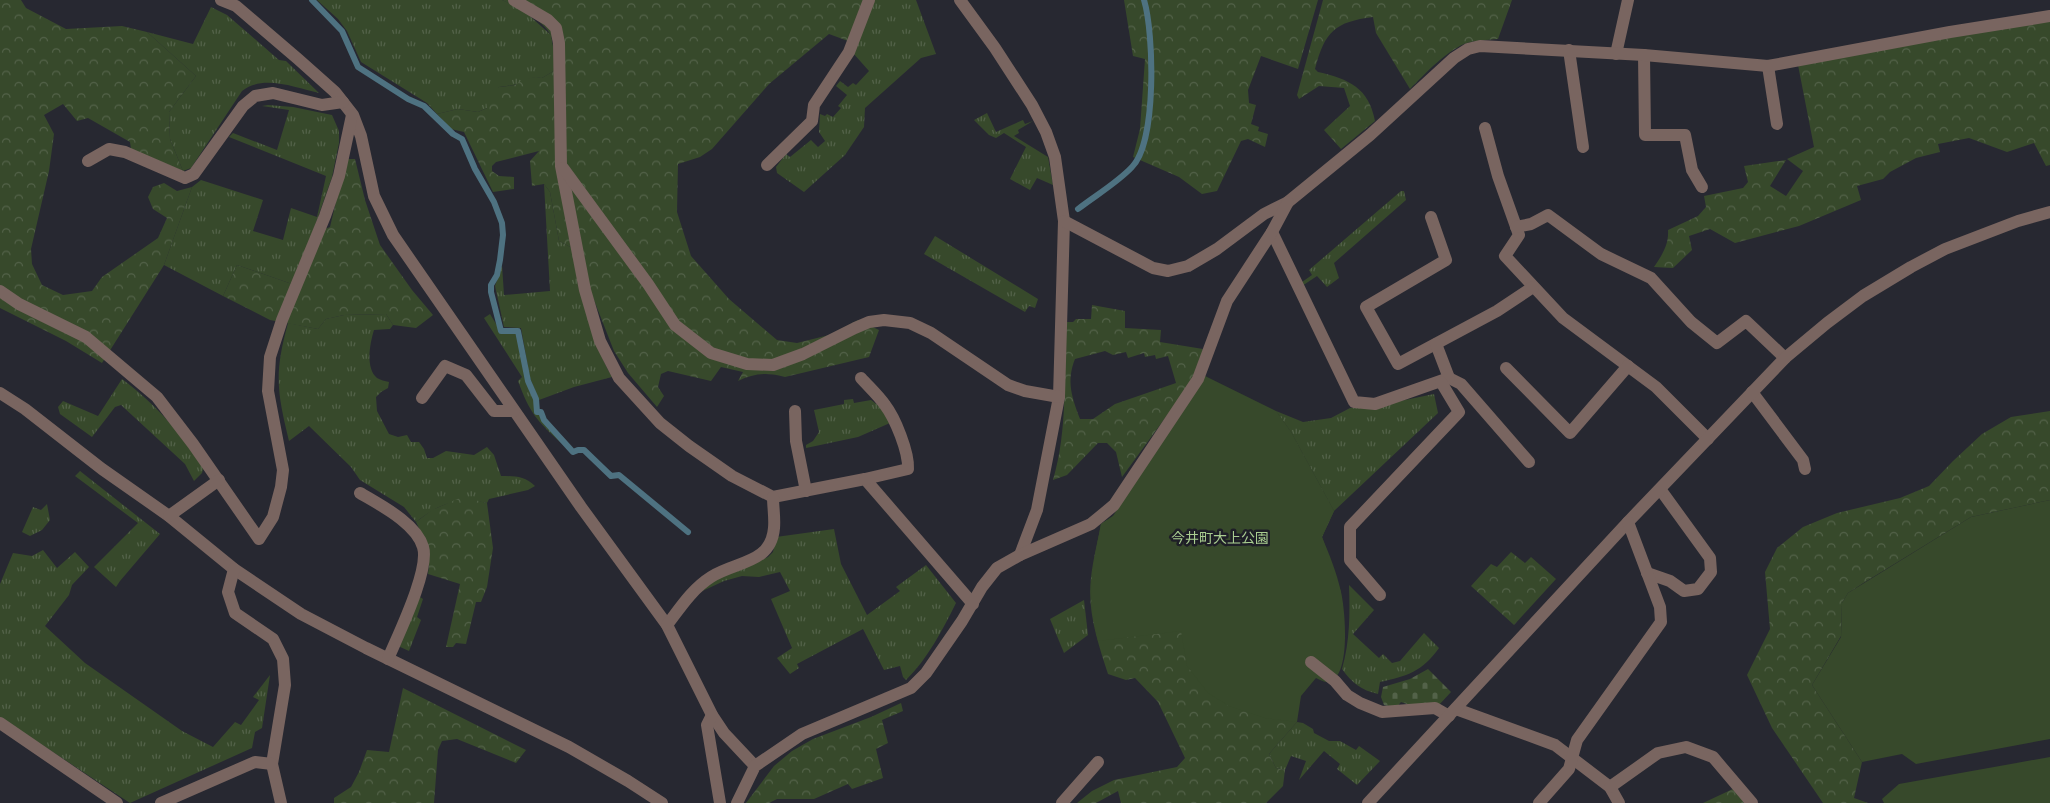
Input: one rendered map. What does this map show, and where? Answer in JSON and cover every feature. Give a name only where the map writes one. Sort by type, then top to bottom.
[{"type":"street","points":[[221,0],[240,3],[335,92],[343,102],[352,115],[361,136],[374,196],[393,235],[514,411],[667,625],[712,715],[724,733],[755,766]]},
{"type":"street","points":[[514,0],[548,20],[556,28],[559,43],[561,166],[585,290],[600,341],[619,378],[660,423],[732,476],[773,497],[865,479],[908,468],[908,461],[896,426],[886,405],[861,378]]},
{"type":"street","points":[[767,165],[812,121],[814,105],[849,52],[869,0]]},
{"type":"street","points":[[960,0],[1032,105],[1046,132],[1055,157],[1064,222],[1059,397],[1037,510],[1020,555]]},
{"type":"street","points":[[1616,54],[1628,0]]},
{"type":"street","points":[[1064,222],[1153,268],[1168,271],[1188,266],[1217,249],[1264,214],[1288,202],[1370,135],[1459,53],[1480,46],[1644,55],[1768,66],[1950,32],[2050,16]]},
{"type":"street","points":[[1569,50],[1583,147]]},
{"type":"street","points":[[1644,55],[1645,135],[1685,135],[1692,170],[1702,187]]},
{"type":"street","points":[[1768,66],[1777,124]]},
{"type":"street","points":[[88,160],[109,149],[125,152],[185,178],[194,174],[243,106],[255,96],[273,93],[322,105],[343,102]]},
{"type":"street","points":[[0,291],[19,304],[86,337],[157,397],[219,480],[259,539],[273,517],[281,487],[283,470],[268,391],[270,357],[282,320],[325,216],[339,176],[352,115]]},
{"type":"street","points":[[1485,128],[1498,176],[1519,235],[1505,256],[1562,318],[1656,387],[1708,439]]},
{"type":"street","points":[[561,166],[648,284],[675,325],[710,353],[746,364],[773,365],[803,354],[869,322],[884,320],[910,323],[931,333],[1008,385],[1025,391],[1059,397]]},
{"type":"street","points":[[737,803],[755,766],[802,734],[911,688],[926,672],[997,568],[1020,555],[1091,524],[1114,505],[1198,379],[1228,301],[1272,232],[1288,202]]},
{"type":"street","points":[[1368,803],[1628,522],[1785,358],[1827,323],[1864,296],[1945,249],[2018,221],[2050,212]]},
{"type":"street","points":[[1516,227],[1531,224],[1548,215],[1601,254],[1651,278],[1692,322],[1717,344],[1746,321],[1785,358]]},
{"type":"street","points":[[1431,217],[1446,260],[1366,306],[1398,364],[1497,311],[1533,287]]},
{"type":"street","points":[[1272,232],[1354,402],[1375,404],[1445,380],[1461,384],[1529,462]]},
{"type":"street","points":[[1380,596],[1350,560],[1350,527],[1458,412],[1445,380],[1436,344]]},
{"type":"street","points":[[422,398],[446,366],[466,375],[494,411],[514,411]]},
{"type":"street","points":[[1506,368],[1570,434],[1628,366]]},
{"type":"street","points":[[1752,392],[1803,460],[1805,470]]},
{"type":"street","points":[[0,393],[169,516],[234,569],[301,614],[388,659],[569,747],[662,803]]},
{"type":"street","points":[[795,411],[796,441],[806,491]]},
{"type":"street","points":[[865,479],[974,604]]},
{"type":"street","points":[[169,516],[219,480]]},
{"type":"street","points":[[1647,573],[1670,582],[1684,591],[1698,589],[1711,572],[1710,558],[1660,489]]},
{"type":"street","points":[[360,493],[391,511],[415,534],[423,546],[422,574],[388,659]]},
{"type":"street","points":[[667,625],[693,591],[712,577],[733,566],[759,557],[766,551],[771,543],[774,528],[773,497]]},
{"type":"street","points":[[1539,803],[1569,769],[1574,758],[1577,740],[1660,622],[1660,607],[1628,522]]},
{"type":"street","points":[[234,569],[228,592],[235,613],[273,639],[284,659],[285,685],[272,764],[281,803]]},
{"type":"street","points":[[1311,662],[1335,681],[1347,696],[1382,712],[1435,708],[1555,745],[1574,758],[1615,798],[1658,753],[1686,747],[1713,757],[1752,803]]},
{"type":"street","points":[[712,715],[707,725],[720,803]]},
{"type":"street","points":[[0,723],[117,803]]},
{"type":"street","points":[[161,803],[255,762],[272,764]]},
{"type":"street","points":[[1062,803],[1098,762]]},
{"type":"green space","points":[[0,0],[21,0],[26,8],[66,29],[122,26],[147,32],[196,76],[169,112],[170,139],[183,171],[131,149],[130,142],[88,118],[77,121],[63,104],[44,115],[54,134],[49,171],[31,249],[32,264],[42,285],[63,295],[92,291],[102,277],[158,238],[167,218],[153,209],[148,197],[153,187],[164,183],[177,191],[192,187],[164,265],[102,363],[66,341],[0,308]]},
{"type":"green space","points":[[317,0],[502,0],[522,9],[551,35],[557,69],[542,78],[532,78],[515,85],[499,87],[487,108],[478,112],[458,109],[437,114],[427,103],[361,62],[347,31],[338,19]]},
{"type":"green space","points":[[502,0],[865,0],[848,41],[829,34],[769,84],[712,149],[700,157],[678,164],[677,212],[691,256],[729,299],[777,340],[797,343],[829,335],[858,320],[879,330],[869,357],[785,377],[761,374],[738,381],[743,372],[721,367],[711,381],[668,371],[661,374],[658,387],[664,396],[657,407],[628,373],[614,351],[574,249],[559,241],[550,192],[544,184],[532,186],[530,161],[539,151],[496,162],[492,166],[492,171],[499,176],[514,177],[514,189],[493,192],[464,132],[451,129],[437,114],[458,109],[478,112],[487,108],[486,99],[499,87],[515,85],[524,79],[542,78],[557,69],[556,53],[549,32],[530,15]]},
{"type":"green space","points":[[874,0],[916,0],[936,54],[921,58],[865,108],[864,127],[845,155],[804,192],[777,173],[776,167],[786,154],[790,157],[811,140],[818,147],[825,141],[819,132],[820,114],[825,116],[827,114],[833,117],[841,108],[838,106],[847,95],[836,86],[840,81],[848,87],[853,83],[856,85],[869,71],[853,53]]},
{"type":"green space","points":[[1124,0],[1318,0],[1298,69],[1261,56],[1248,90],[1249,103],[1256,105],[1251,124],[1259,127],[1258,131],[1268,134],[1265,147],[1248,139],[1241,141],[1217,191],[1202,194],[1179,177],[1133,157],[1140,129],[1145,59],[1133,56]]},
{"type":"green space","points":[[1323,0],[1512,0],[1498,39],[1464,44],[1435,64],[1410,89],[1376,33],[1373,17],[1349,22],[1334,31],[1323,46],[1315,69],[1318,72],[1348,82],[1363,93],[1368,100],[1375,121],[1341,149],[1324,130],[1350,106],[1344,88],[1319,86],[1299,99],[1297,95]]},
{"type":"green space","points":[[211,7],[227,15],[279,60],[286,61],[319,93],[280,84],[260,83],[250,86],[242,91],[191,168],[183,171],[170,139],[169,112],[196,76],[147,32],[193,44]]},
{"type":"green space","points":[[2050,19],[2050,165],[2046,166],[2034,143],[2007,152],[1969,138],[1938,144],[1940,152],[1916,158],[1890,172],[1883,179],[1857,186],[1861,200],[1799,226],[1735,243],[1710,229],[1689,236],[1692,250],[1673,268],[1654,267],[1666,245],[1668,230],[1698,216],[1706,207],[1704,196],[1743,188],[1748,182],[1744,166],[1786,160],[1770,186],[1786,196],[1803,171],[1787,159],[1814,147],[1798,65]]},
{"type":"green space","points":[[262,106],[293,107],[332,115],[339,131],[339,143],[332,177],[292,284],[237,265],[223,296],[164,265],[192,187],[201,180],[263,200],[253,231],[283,240],[291,208],[317,217],[326,176],[229,137],[233,133],[277,150],[289,110]]},
{"type":"green space","points":[[987,113],[996,132],[1023,120],[1025,124],[1033,121],[1018,130],[1019,133],[1014,136],[1048,157],[1053,185],[1037,178],[1030,190],[1010,179],[1026,147],[1004,133],[996,138],[989,135],[974,120]]},
{"type":"green space","points":[[346,159],[355,159],[365,200],[380,245],[412,290],[433,315],[416,328],[393,325],[386,314],[344,315],[326,319],[318,329],[270,320],[223,296],[237,265],[292,284],[304,237],[330,227]]},
{"type":"green space","points":[[544,184],[550,192],[559,241],[574,249],[593,331],[604,362],[612,377],[574,387],[539,400],[530,378],[521,328],[504,327],[495,286],[502,265],[504,295],[550,291]]},
{"type":"green space","points":[[1401,191],[1404,191],[1406,200],[1334,263],[1339,278],[1327,287],[1317,276],[1302,286],[1302,282],[1312,275],[1309,270]]},
{"type":"green space","points":[[935,236],[1038,299],[1035,308],[1029,306],[1025,312],[924,254]]},
{"type":"green space","points":[[1092,305],[1125,311],[1125,328],[1161,330],[1160,342],[1203,349],[1195,377],[1122,477],[1116,452],[1107,443],[1098,443],[1067,475],[1053,480],[1058,461],[1063,422],[1065,322],[1073,322],[1076,319],[1091,319]],"holes":[[[1105,351],[1113,355],[1126,352],[1128,358],[1144,353],[1145,357],[1155,355],[1156,359],[1168,356],[1176,383],[1115,404],[1093,419],[1080,419],[1071,389],[1072,367],[1075,359]]]},
{"type":"green space","points":[[386,314],[393,325],[390,329],[374,330],[369,355],[373,374],[378,379],[389,382],[388,388],[376,397],[377,411],[389,434],[398,437],[407,435],[411,442],[419,442],[427,458],[433,458],[446,451],[474,455],[487,447],[494,455],[501,476],[523,478],[535,486],[528,490],[489,499],[487,503],[467,500],[449,503],[432,510],[416,522],[404,507],[360,480],[351,467],[309,426],[289,441],[282,409],[279,382],[281,356],[288,323],[318,329],[326,319],[344,315]]},
{"type":"green space","points":[[490,314],[501,332],[518,331],[527,381],[536,399],[536,413],[541,413],[543,421],[561,443],[545,428],[530,409],[518,381],[522,377],[484,318]]},
{"type":"green space","name":"今井町大上公園","points":[[1203,375],[1276,411],[1291,432],[1334,511],[1322,537],[1335,571],[1343,600],[1345,643],[1343,657],[1340,670],[1335,679],[1327,682],[1316,678],[1301,696],[1297,722],[1265,718],[1229,706],[1208,693],[1187,666],[1181,631],[1098,641],[1091,595],[1095,555],[1101,524],[1113,516]]},
{"type":"green space","points":[[122,379],[166,419],[204,466],[202,473],[194,481],[185,464],[121,405],[115,407],[92,437],[60,414],[58,407],[63,401],[98,416]]},
{"type":"green space","points":[[1434,394],[1438,413],[1334,511],[1291,432],[1276,411],[1303,422],[1331,418],[1350,408],[1376,406]]},
{"type":"green space","points":[[853,399],[854,403],[871,400],[883,409],[890,423],[858,437],[806,448],[806,445],[813,441],[819,432],[814,410],[844,404],[844,400]]},
{"type":"green space","name":"今井町大上公園","points":[[1276,411],[1291,432],[1334,511],[1322,537],[1341,592],[1297,694],[1294,713],[1297,722],[1269,754],[1276,768],[1285,770],[1283,786],[1266,803],[1121,803],[1118,791],[1096,803],[1077,803],[1092,791],[1114,780],[1177,767],[1185,758],[1158,702],[1135,678],[1126,680],[1108,674],[1094,627],[1090,590],[1101,524]]},
{"type":"green space","points":[[2050,411],[2050,500],[1971,517],[1848,593],[1842,603],[1841,636],[1812,685],[1862,762],[1854,798],[1868,803],[1823,803],[1772,728],[1747,675],[1770,629],[1765,572],[1777,548],[1803,527],[1837,513],[1900,498],[1929,486],[1982,434],[2011,417]]},
{"type":"green space","points":[[80,471],[160,534],[116,587],[94,567],[138,523],[75,476]]},
{"type":"green space","points":[[462,497],[487,503],[493,548],[487,587],[481,602],[476,602],[466,644],[456,643],[453,647],[446,647],[460,584],[428,574],[429,560],[427,547],[416,522],[432,510]]},
{"type":"green space","points":[[2050,500],[2050,739],[1916,764],[1902,754],[1862,762],[1812,685],[1841,637],[1842,603],[1848,593],[1971,517]]},
{"type":"green space","points":[[47,504],[50,520],[42,530],[30,536],[22,532],[33,507],[41,510]]},
{"type":"green space","points":[[834,529],[841,564],[867,615],[900,591],[896,587],[926,565],[956,603],[928,653],[906,680],[903,677],[900,666],[884,670],[863,629],[797,664],[799,668],[790,674],[777,658],[792,648],[771,599],[790,591],[780,572],[759,577],[742,576],[724,581],[696,594],[721,576],[768,557],[773,552],[776,537]]},
{"type":"green space","points":[[43,550],[57,568],[75,552],[89,567],[72,585],[69,595],[45,626],[85,663],[182,731],[213,747],[235,722],[241,725],[259,700],[253,697],[270,675],[262,728],[255,732],[252,748],[130,803],[0,717],[0,584],[13,553],[32,556]]},
{"type":"green space","points":[[1511,552],[1525,563],[1531,557],[1556,579],[1514,625],[1471,586],[1491,564],[1497,567]]},
{"type":"green space","points":[[1349,585],[1374,610],[1353,634],[1379,658],[1383,654],[1392,663],[1400,661],[1424,633],[1439,648],[1420,668],[1398,678],[1380,682],[1378,694],[1357,685],[1342,669],[1349,627]]},
{"type":"green space","points":[[420,597],[423,599],[417,617],[421,620],[409,651],[398,646]]},
{"type":"green space","points":[[1084,600],[1088,635],[1064,653],[1050,619]]},
{"type":"green space","points":[[1428,669],[1451,692],[1438,706],[1416,707],[1401,702],[1396,708],[1384,705],[1381,697],[1383,687],[1410,679]]},
{"type":"green space","points":[[403,688],[526,750],[516,763],[457,739],[442,741],[438,750],[434,803],[334,803],[334,798],[351,787],[367,750],[389,752]]},
{"type":"green space","points":[[901,703],[903,711],[882,720],[888,743],[876,749],[883,778],[852,789],[848,784],[814,799],[777,799],[769,803],[746,803],[774,766],[792,751],[813,739],[871,717]]},
{"type":"green space","points":[[1297,722],[1303,723],[1313,729],[1314,733],[1329,741],[1340,741],[1356,750],[1359,746],[1380,761],[1357,785],[1337,769],[1340,764],[1324,751],[1299,780],[1306,761],[1291,756],[1285,770],[1276,768],[1269,754]]},
{"type":"green space","points":[[2050,757],[2050,803],[1884,803],[1882,799],[1899,784]]},
{"type":"green space","points":[[1735,788],[1744,803],[1703,803]]},
{"type":"waterway","points":[[312,0],[342,31],[358,67],[408,99],[424,106],[453,134],[462,139],[475,169],[494,202],[502,223],[503,235],[500,260],[497,275],[491,285],[491,292],[501,331],[518,331],[528,381],[536,399],[537,412],[541,412],[544,420],[573,452],[584,450],[611,476],[619,475],[688,532]]},
{"type":"waterway","points":[[1078,209],[1126,173],[1140,154],[1146,135],[1151,86],[1150,36],[1144,0]]}]
